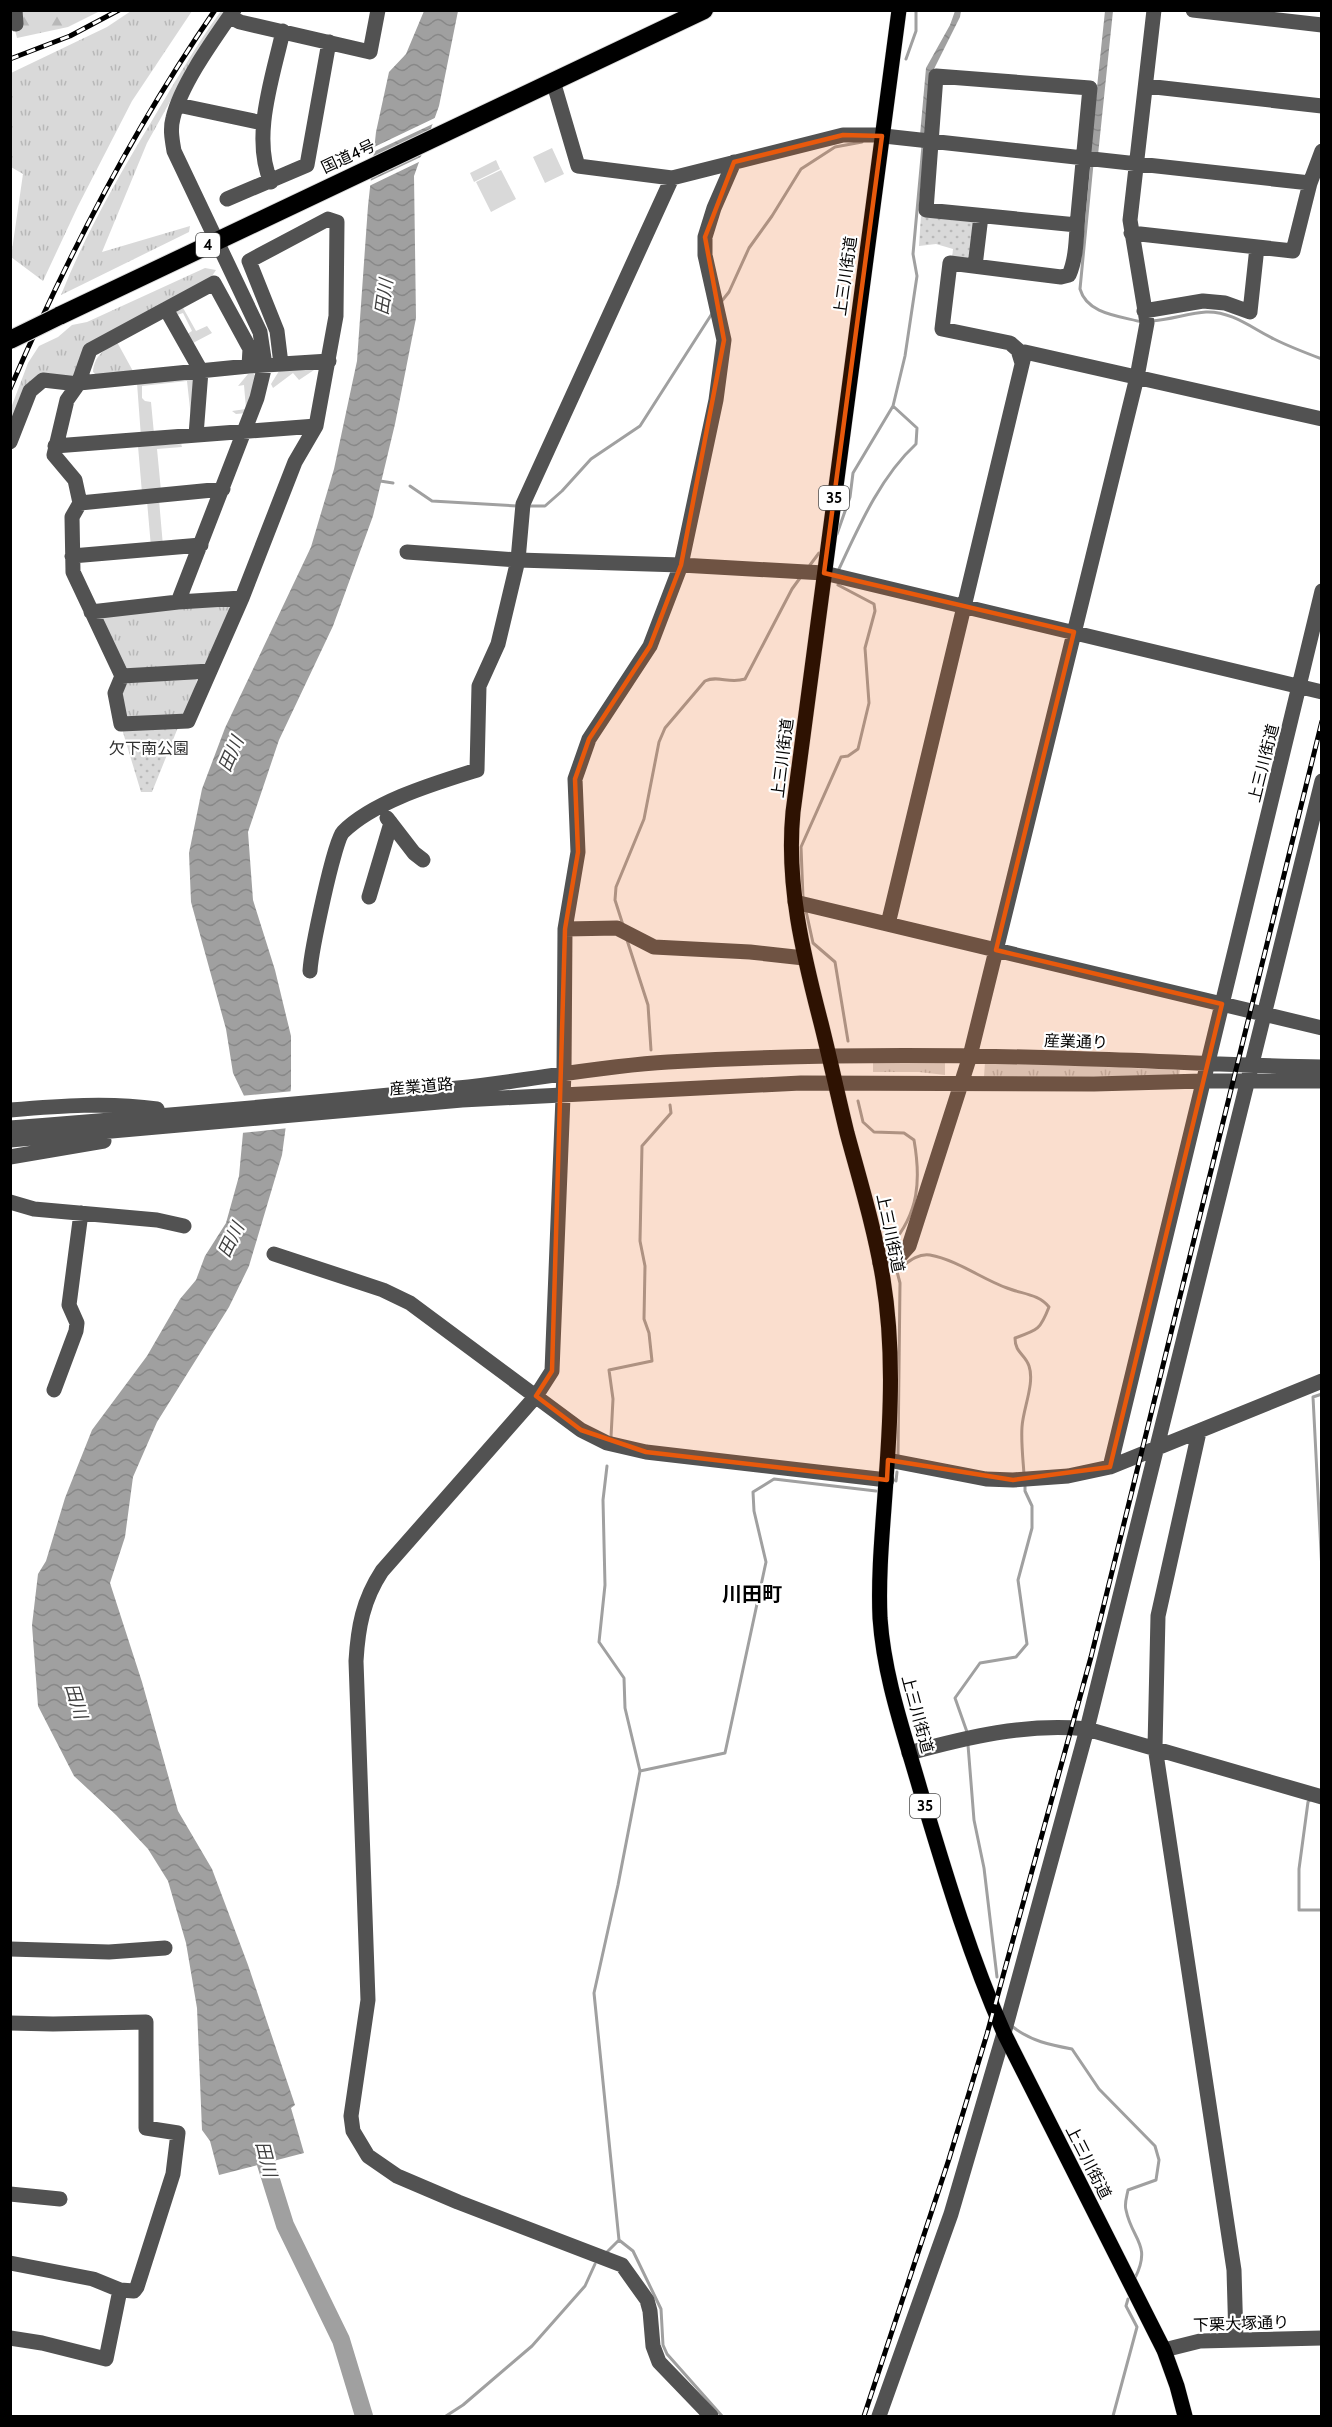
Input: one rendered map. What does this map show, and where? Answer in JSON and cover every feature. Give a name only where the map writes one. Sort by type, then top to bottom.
[{"type":"highway","name":"国道4号","points":[[10,340],[704,10]]},
{"type":"main road","name":"上三川街道","points":[[899,10],[791,829],[790,858],[795,902],[804,958],[870,1215],[880,1263],[891,1343],[880,1617],[891,1687],[959,1916],[1004,2033],[1164,2350],[1185,2416]]},
{"type":"street","points":[[273,365],[260,332],[174,151],[171,131],[178,105],[186,86],[232,14],[240,22],[370,52],[378,10]]},
{"type":"street","points":[[880,1263],[899,1257],[909,1246],[963,1083],[1137,377],[1147,323],[1130,220],[1154,10]]},
{"type":"street","points":[[1192,10],[1322,25]]},
{"type":"street","points":[[271,182],[267,172],[263,123],[283,31]]},
{"type":"street","points":[[227,199],[307,165],[329,42]]},
{"type":"street","points":[[1022,363],[1018,350],[1010,343],[942,329],[950,263],[1061,278],[1069,275],[1073,267],[1084,158],[1090,88],[936,76],[926,210],[1077,225]]},
{"type":"street","points":[[553,81],[578,166],[672,178],[843,135],[931,141],[1310,183]]},
{"type":"street","points":[[1146,86],[1322,106]]},
{"type":"street","points":[[178,105],[263,123]]},
{"type":"street","points":[[1131,233],[1293,251],[1310,183],[1322,151]]},
{"type":"street","points":[[711,2416],[659,2362],[653,2346],[651,2311],[647,2300],[622,2265],[479,2211],[397,2176],[368,2156],[353,2131],[351,2116],[368,2000],[356,1661],[361,1615],[372,1586],[392,1559],[536,1396],[552,1371],[564,1072],[565,929],[578,852],[575,779],[589,739],[650,646],[681,565],[716,400],[724,340],[705,255],[705,237],[714,208],[734,162]]},
{"type":"street","points":[[310,971],[315,933],[342,834],[380,808],[423,787],[477,770],[479,686],[498,644],[518,560],[523,504],[672,178]]},
{"type":"street","points":[[975,266],[981,216]]},
{"type":"street","points":[[178,602],[245,433],[262,383],[273,365],[277,331],[249,261],[328,219],[337,222],[336,316],[316,426],[295,462],[242,597],[188,721],[121,724],[115,693],[122,676],[73,572],[72,517],[80,503],[75,480],[54,455],[67,400],[78,384],[90,350],[214,283],[250,349],[249,366]]},
{"type":"street","points":[[1144,311],[1203,302],[1225,303],[1250,312],[1257,247]]},
{"type":"street","points":[[166,309],[201,371],[196,435]]},
{"type":"street","points":[[888,924],[1025,352],[1322,418]]},
{"type":"street","points":[[10,442],[30,390],[43,380],[78,384],[249,366],[329,361]]},
{"type":"street","points":[[55,446],[316,426]]},
{"type":"street","points":[[80,503],[223,489]]},
{"type":"street","points":[[72,556],[201,545]]},
{"type":"street","points":[[407,552],[518,560],[681,565],[824,573],[1322,692]]},
{"type":"street","name":"上三川街道","points":[[1110,1467],[1322,591]]},
{"type":"street","points":[[91,612],[242,597]]},
{"type":"street","points":[[122,676],[210,671]]},
{"type":"street","points":[[879,2416],[951,2214],[1004,2033],[1087,1729],[1322,781]]},
{"type":"street","points":[[380,808],[414,853],[423,860]]},
{"type":"street","points":[[369,897],[391,823]]},
{"type":"street","points":[[795,902],[1322,1028]]},
{"type":"street","points":[[565,929],[617,928],[654,947],[750,952],[804,958]]},
{"type":"street","name":"産業道路","points":[[10,1126],[44,1131],[211,1117],[306,1108],[564,1072],[665,1062],[829,1056]]},
{"type":"street","name":"産業通り","points":[[829,1056],[1094,1059],[1207,1065],[1250,1073],[1322,1081]]},
{"type":"street","name":"産業通り","points":[[835,1082],[1094,1084],[1203,1081],[1250,1073],[1322,1067]]},
{"type":"street","name":"産業道路","points":[[306,1108],[835,1082]]},
{"type":"street","points":[[10,1110],[66,1106],[139,1106],[186,1119]]},
{"type":"street","points":[[10,1156],[186,1119]]},
{"type":"street","points":[[10,1142],[44,1131]]},
{"type":"street","points":[[10,1202],[34,1209],[157,1220],[184,1226]]},
{"type":"street","points":[[54,1390],[76,1331],[77,1323],[69,1305],[81,1213]]},
{"type":"street","points":[[274,1254],[382,1290],[410,1303],[581,1430],[607,1443],[646,1452],[886,1480]]},
{"type":"street","points":[[888,1460],[986,1479],[1013,1480],[1068,1476],[1110,1467],[1322,1381]]},
{"type":"street","points":[[1199,1432],[1158,1616],[1155,1747],[1234,2270],[1236,2340]]},
{"type":"street","points":[[909,1753],[1001,1731],[1057,1726],[1087,1729],[1322,1797]]},
{"type":"street","points":[[10,1949],[109,1952],[165,1948]]},
{"type":"street","points":[[10,2023],[146,2022],[146,2128],[177,2133],[173,2174],[137,2287],[128,2292],[93,2279],[10,2263]]},
{"type":"street","points":[[10,2194],[60,2199]]},
{"type":"street","points":[[10,2338],[42,2343],[106,2359],[120,2290]]},
{"type":"street","name":"下栗大塚通り","points":[[1164,2350],[1194,2341],[1322,2338]]},
{"type":"highlighted area","points":[[843,135],[882,136],[824,573],[1074,632],[996,950],[1222,1004],[1110,1467],[1013,1480],[888,1460],[887,1480],[646,1452],[581,1430],[536,1396],[552,1371],[565,929],[578,852],[575,779],[589,739],[650,646],[681,565],[724,340],[705,237],[734,162]]},
{"type":"green space","points":[[10,11],[100,11],[68,27],[17,38]]},
{"type":"green space","points":[[131,11],[192,11],[132,101],[78,206],[43,281],[11,257],[23,174],[11,167],[11,73],[107,27]]},
{"type":"green space","points":[[221,11],[229,11],[182,80],[147,143],[102,252],[190,226],[189,232],[61,295],[80,251],[114,186],[184,66]]},
{"type":"green space","points":[[552,148],[564,174],[545,183],[533,157]]},
{"type":"green space","points":[[496,160],[500,169],[474,182],[470,173]]},
{"type":"green space","points":[[501,170],[516,199],[491,212],[476,182]]},
{"type":"green space","points":[[921,215],[973,220],[977,225],[968,260],[952,259],[953,249],[936,244],[919,246]]},
{"type":"green space","points":[[205,268],[216,270],[208,282],[86,349],[76,380],[44,376],[11,423],[11,408],[28,363],[39,346],[58,337],[72,325],[87,322]]},
{"type":"green space","points":[[182,306],[196,331],[207,326],[212,333],[193,343],[187,334],[192,331],[183,313],[177,315],[175,313]]},
{"type":"green space","points":[[117,342],[134,373],[99,377],[93,372],[95,362],[104,351]]},
{"type":"green space","points":[[317,368],[299,380],[293,373],[273,388],[271,384],[279,371]]},
{"type":"green space","points":[[253,373],[258,379],[247,413],[236,414],[232,411],[246,409],[244,385],[238,386],[248,374]]},
{"type":"green space","points":[[193,379],[198,383],[192,427],[187,381],[142,386],[142,398],[151,402],[154,434],[141,437],[137,383]]},
{"type":"green space","points":[[181,444],[182,447],[157,449],[161,491],[142,493],[138,446]]},
{"type":"green space","points":[[159,500],[163,546],[151,547],[147,501]]},
{"type":"green space","points":[[227,603],[231,611],[205,664],[129,672],[98,619],[101,614]]},
{"type":"green space","points":[[191,676],[197,680],[184,715],[125,718],[122,687],[129,680]]},
{"type":"green space","name":"欠下南公園","points":[[179,725],[152,792],[141,792],[122,729]]},
{"type":"green space","points":[[873,1061],[945,1061],[945,1075],[919,1072],[873,1072]]},
{"type":"green space","points":[[985,1062],[1180,1070],[1179,1076],[984,1077]]},
{"type":"water","points":[[424,11],[458,11],[439,106],[414,176],[416,318],[395,424],[373,516],[333,626],[279,740],[248,832],[253,900],[275,970],[291,1036],[291,1088],[282,1155],[249,1266],[229,1307],[157,1422],[133,1477],[125,1537],[110,1583],[142,1682],[178,1811],[212,1869],[248,1965],[295,2105],[291,2108],[304,2153],[219,2175],[210,2141],[202,2130],[197,2008],[186,1943],[168,1881],[148,1849],[74,1776],[38,1706],[32,1625],[38,1574],[46,1561],[65,1498],[92,1430],[147,1356],[180,1299],[196,1280],[205,1256],[226,1223],[239,1176],[246,1100],[233,1073],[226,1029],[191,902],[189,853],[202,789],[225,728],[311,547],[334,469],[357,361],[368,206],[376,132],[389,72],[406,54]]},
{"type":"water","points":[[955,11],[961,11],[960,17],[934,69],[927,135],[920,135],[926,68],[950,25]]},
{"type":"water","points":[[1105,11],[1113,11],[1098,155],[1090,154]]},
{"type":"pier","points":[[439,116],[437,122],[371,153],[372,148]]},
{"type":"pier","points":[[425,155],[423,160],[367,187],[368,182]]},
{"type":"pier","points":[[294,1091],[289,1128],[241,1133],[243,1100],[240,1096]]},
{"type":"waterway","points":[[906,59],[916,31],[916,10]]},
{"type":"waterway","points":[[721,302],[729,292],[749,248],[801,169],[835,147],[862,142]]},
{"type":"waterway","points":[[837,534],[850,497],[853,473],[893,406],[905,356],[917,276],[913,254],[923,146]]},
{"type":"waterway","points":[[1092,164],[1080,289],[1089,304],[1097,309],[1114,316],[1142,322]]},
{"type":"waterway","points":[[527,506],[545,506],[591,459],[640,426],[713,312]]},
{"type":"waterway","points":[[1151,321],[1216,312],[1242,321],[1280,342],[1322,359]]},
{"type":"waterway","points":[[839,569],[882,486],[903,457],[916,444],[917,428],[893,406]]},
{"type":"waterway","points":[[380,481],[393,483]]},
{"type":"waterway","points":[[410,486],[432,501],[517,506]]},
{"type":"waterway","points":[[810,565],[819,553]]},
{"type":"waterway","points":[[623,925],[615,900],[616,887],[644,819],[659,742],[665,728],[705,681],[745,679],[800,578]]},
{"type":"waterway","points":[[803,898],[801,847],[841,757],[848,756],[858,749],[869,703],[865,648],[875,611],[874,604],[838,585]]},
{"type":"waterway","points":[[806,911],[813,943],[835,962],[848,1041]]},
{"type":"waterway","points":[[627,940],[648,1005],[651,1050]]},
{"type":"waterway","points":[[858,1101],[863,1122],[874,1132],[904,1133],[914,1140],[917,1169],[916,1196],[907,1221],[891,1245],[891,1253]]},
{"type":"waterway","points":[[611,1437],[613,1399],[609,1370],[652,1361],[649,1333],[644,1319],[645,1266],[640,1241],[642,1146],[671,1113],[670,1105]]},
{"type":"waterway","points":[[897,1270],[916,1257],[925,1255],[940,1257],[1007,1288],[1035,1297],[1049,1307],[1037,1328],[1015,1338],[1018,1350],[1029,1366],[1031,1380],[1022,1427],[1024,1474]]},
{"type":"waterway","points":[[895,1264],[900,1283],[898,1455]]},
{"type":"waterway","points":[[1322,1394],[1313,1397],[1322,1571]]},
{"type":"waterway","points":[[607,1466],[603,1500],[605,1585],[599,1642],[624,1678],[625,1708],[640,1771]]},
{"type":"waterway","points":[[896,1481],[897,1472]]},
{"type":"waterway","points":[[607,2252],[619,2240],[594,1993],[640,1771],[725,1753],[766,1562],[754,1511],[753,1492],[774,1479],[876,1491]]},
{"type":"waterway","points":[[967,1732],[955,1698],[980,1663],[1016,1657],[1027,1644],[1018,1580],[1032,1528],[1032,1506],[1025,1491],[1025,1484]]},
{"type":"waterway","points":[[968,1745],[974,1820],[984,1868],[997,1977]]},
{"type":"waterway","points":[[1311,1799],[1308,1802],[1299,1869],[1299,1910],[1322,1910]]},
{"type":"waterway","points":[[1013,2027],[1034,2039],[1072,2049],[1099,2089],[1155,2146],[1159,2160],[1156,2180],[1128,2190],[1126,2200],[1125,2208],[1139,2242],[1142,2257],[1135,2278]]},
{"type":"waterway","name":"田川","points":[[261,2139],[266,2164],[285,2225],[341,2340],[364,2416]]},
{"type":"waterway","points":[[619,2240],[633,2251],[661,2309],[663,2345],[667,2354],[722,2416]]},
{"type":"waterway","points":[[446,2416],[463,2405],[532,2346],[585,2286],[595,2264]]},
{"type":"waterway","points":[[1113,2416],[1137,2327],[1126,2306],[1128,2299]]},
{"type":"railway","points":[[10,59],[70,36],[119,10]]},
{"type":"railway","points":[[10,389],[78,242],[103,195],[156,101],[215,10]]},
{"type":"railway","points":[[864,2416],[949,2159],[987,2034],[1091,1657],[1322,721]]},
{"type":"district","name":"川田町","points":[[752,1594]]}]
